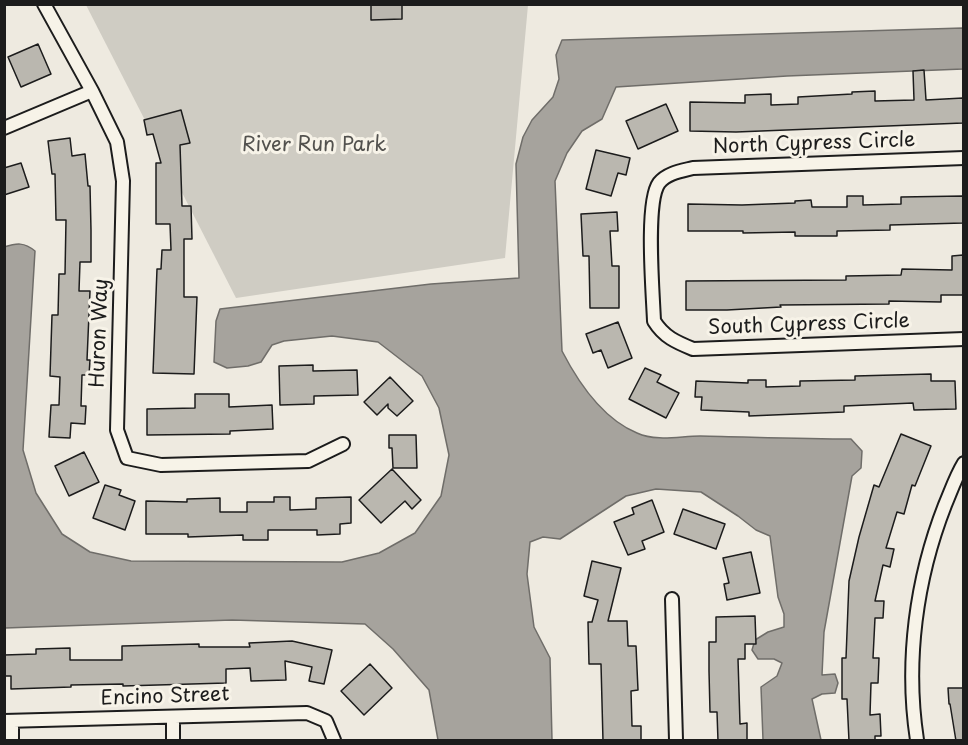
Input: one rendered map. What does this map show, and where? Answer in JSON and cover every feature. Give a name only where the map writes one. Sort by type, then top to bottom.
[{"type":"street","name":"Huron Way","points":[[44,4],[117,142],[123,181],[117,430],[127,458],[161,465],[308,462],[343,444]]},
{"type":"street","points":[[4,128],[92,91]]},
{"type":"street","name":"North Cypress Circle","points":[[661,332],[654,321],[651,206],[658,184],[666,176],[693,168],[963,158]]},
{"type":"street","name":"South Cypress Circle","points":[[661,332],[672,340],[693,349],[963,339]]},
{"type":"street","points":[[917,741],[911,675],[918,602],[934,535],[963,463]]},
{"type":"street","points":[[672,599],[676,741]]},
{"type":"street","name":"Encino Street","points":[[8,721],[307,713],[326,721],[334,741]]},
{"type":"street","points":[[172,717],[174,741]]},
{"type":"street","points":[[8,721],[12,741]]},
{"type":"green space","name":"River Run Park","points":[[86,5],[528,5],[505,258],[236,298]]},
{"type":"shaded area","points":[[963,28],[963,69],[787,76],[616,87],[602,119],[582,131],[567,153],[555,181],[562,351],[584,387],[613,419],[637,433],[652,437],[851,439],[862,451],[861,468],[852,476],[824,632],[822,675],[835,674],[838,683],[835,693],[822,694],[812,699],[821,740],[763,740],[761,687],[777,676],[782,663],[774,659],[758,659],[752,650],[755,640],[768,632],[784,627],[784,614],[778,597],[770,536],[756,530],[701,492],[656,489],[626,496],[560,539],[543,537],[530,542],[527,574],[534,627],[550,658],[552,740],[438,740],[429,690],[393,649],[365,624],[232,620],[5,628],[4,247],[20,244],[35,251],[23,450],[36,493],[62,534],[90,552],[131,561],[342,562],[379,553],[415,533],[441,496],[449,455],[439,408],[422,376],[378,342],[332,336],[284,341],[272,345],[261,362],[227,368],[214,362],[216,321],[220,309],[431,284],[519,278],[516,164],[523,137],[532,120],[553,97],[559,79],[556,55],[562,40]]},
{"type":"building","points":[[371,4],[402,4],[402,19],[371,20]]},
{"type":"building","points":[[38,44],[51,74],[21,87],[8,57]]},
{"type":"building","points":[[924,70],[926,100],[963,98],[963,123],[736,132],[690,131],[690,102],[745,103],[745,95],[771,94],[771,105],[798,104],[798,97],[875,91],[875,101],[914,100],[913,71]]},
{"type":"building","points":[[666,104],[678,131],[638,149],[626,121]]},
{"type":"building","points":[[181,110],[190,143],[180,145],[182,206],[191,206],[192,239],[184,239],[184,297],[197,297],[194,374],[153,373],[157,269],[161,269],[162,250],[171,250],[170,224],[156,224],[156,163],[161,163],[153,134],[147,135],[144,120]]},
{"type":"building","points":[[70,138],[72,156],[85,154],[88,186],[90,186],[91,262],[80,262],[79,291],[90,291],[87,360],[90,360],[89,375],[82,375],[81,406],[86,406],[85,424],[71,423],[70,438],[49,437],[51,405],[59,405],[60,377],[50,376],[52,315],[58,315],[59,274],[65,274],[66,220],[56,220],[55,174],[52,174],[48,141]]},
{"type":"building","points":[[596,150],[630,158],[626,175],[618,173],[611,196],[586,189]]},
{"type":"building","points":[[21,163],[29,187],[4,195],[4,168]]},
{"type":"building","points":[[847,196],[863,196],[863,205],[901,204],[901,197],[963,196],[963,223],[890,225],[890,230],[837,231],[837,236],[795,236],[795,232],[688,231],[688,204],[742,205],[795,203],[795,201],[811,200],[812,207],[847,207]]},
{"type":"building","points":[[617,212],[618,231],[610,231],[612,266],[619,266],[619,308],[590,308],[589,256],[583,256],[581,214]]},
{"type":"building","points":[[963,255],[963,295],[941,295],[941,302],[889,301],[889,304],[780,305],[781,307],[686,310],[686,281],[846,280],[846,276],[901,275],[902,269],[952,270],[952,256]]},
{"type":"building","points":[[618,322],[632,358],[608,368],[601,350],[593,353],[586,334]]},
{"type":"building","points":[[313,365],[313,371],[357,370],[358,395],[314,396],[314,404],[280,405],[279,366]]},
{"type":"building","points":[[645,368],[661,375],[657,382],[679,393],[666,418],[629,399]]},
{"type":"building","points":[[931,374],[931,381],[955,381],[956,409],[914,410],[913,403],[844,406],[844,412],[749,416],[749,412],[701,410],[702,397],[695,397],[696,381],[748,383],[748,380],[766,380],[766,387],[800,386],[800,381],[855,380],[855,376]]},
{"type":"building","points":[[390,377],[413,401],[397,416],[388,408],[388,404],[377,415],[364,402]]},
{"type":"building","points":[[195,394],[229,394],[229,407],[272,405],[273,429],[230,431],[230,434],[147,435],[147,409],[195,408]]},
{"type":"building","points":[[901,434],[931,446],[915,486],[912,485],[904,514],[897,512],[886,548],[894,549],[890,567],[883,565],[875,601],[884,601],[883,618],[875,618],[873,658],[879,658],[878,683],[871,683],[870,715],[880,714],[881,736],[875,736],[875,741],[849,741],[847,699],[842,699],[842,658],[846,658],[849,581],[874,485],[879,487]]},
{"type":"building","points":[[389,435],[416,435],[417,468],[393,468]]},
{"type":"building","points":[[84,452],[99,482],[69,496],[55,466]]},
{"type":"building","points":[[392,469],[421,500],[412,509],[405,501],[381,523],[359,500]]},
{"type":"building","points":[[105,485],[121,490],[119,495],[135,501],[125,530],[93,518]]},
{"type":"building","points":[[274,497],[290,497],[290,510],[316,509],[316,498],[351,497],[351,523],[340,524],[340,534],[317,535],[317,530],[268,530],[268,540],[243,540],[243,535],[188,537],[188,534],[146,534],[146,501],[187,502],[187,499],[220,498],[220,512],[247,512],[247,502],[274,502]]},
{"type":"building","points":[[652,500],[664,532],[642,541],[645,549],[628,555],[614,522],[634,514],[632,508]]},
{"type":"building","points":[[683,509],[725,524],[716,549],[674,534]]},
{"type":"building","points":[[751,552],[760,593],[727,600],[724,584],[729,583],[723,558]]},
{"type":"building","points":[[592,561],[621,568],[608,621],[627,621],[628,646],[636,646],[638,690],[631,691],[632,726],[641,726],[641,741],[603,741],[601,664],[589,664],[588,622],[592,622],[598,600],[584,596]]},
{"type":"building","points":[[755,616],[756,644],[745,644],[745,659],[738,659],[740,724],[747,723],[747,741],[718,741],[717,712],[710,712],[709,671],[709,642],[716,642],[716,617]]},
{"type":"building","points":[[292,641],[332,650],[324,684],[309,681],[312,667],[285,661],[286,680],[251,681],[250,668],[226,669],[226,683],[71,685],[71,687],[11,689],[11,676],[4,676],[4,655],[36,654],[36,649],[70,648],[70,660],[122,660],[122,646],[199,644],[199,647],[250,647],[249,643]]},
{"type":"building","points":[[370,664],[392,688],[364,715],[341,691]]},
{"type":"building","points":[[948,688],[963,688],[963,741],[956,741]]}]
